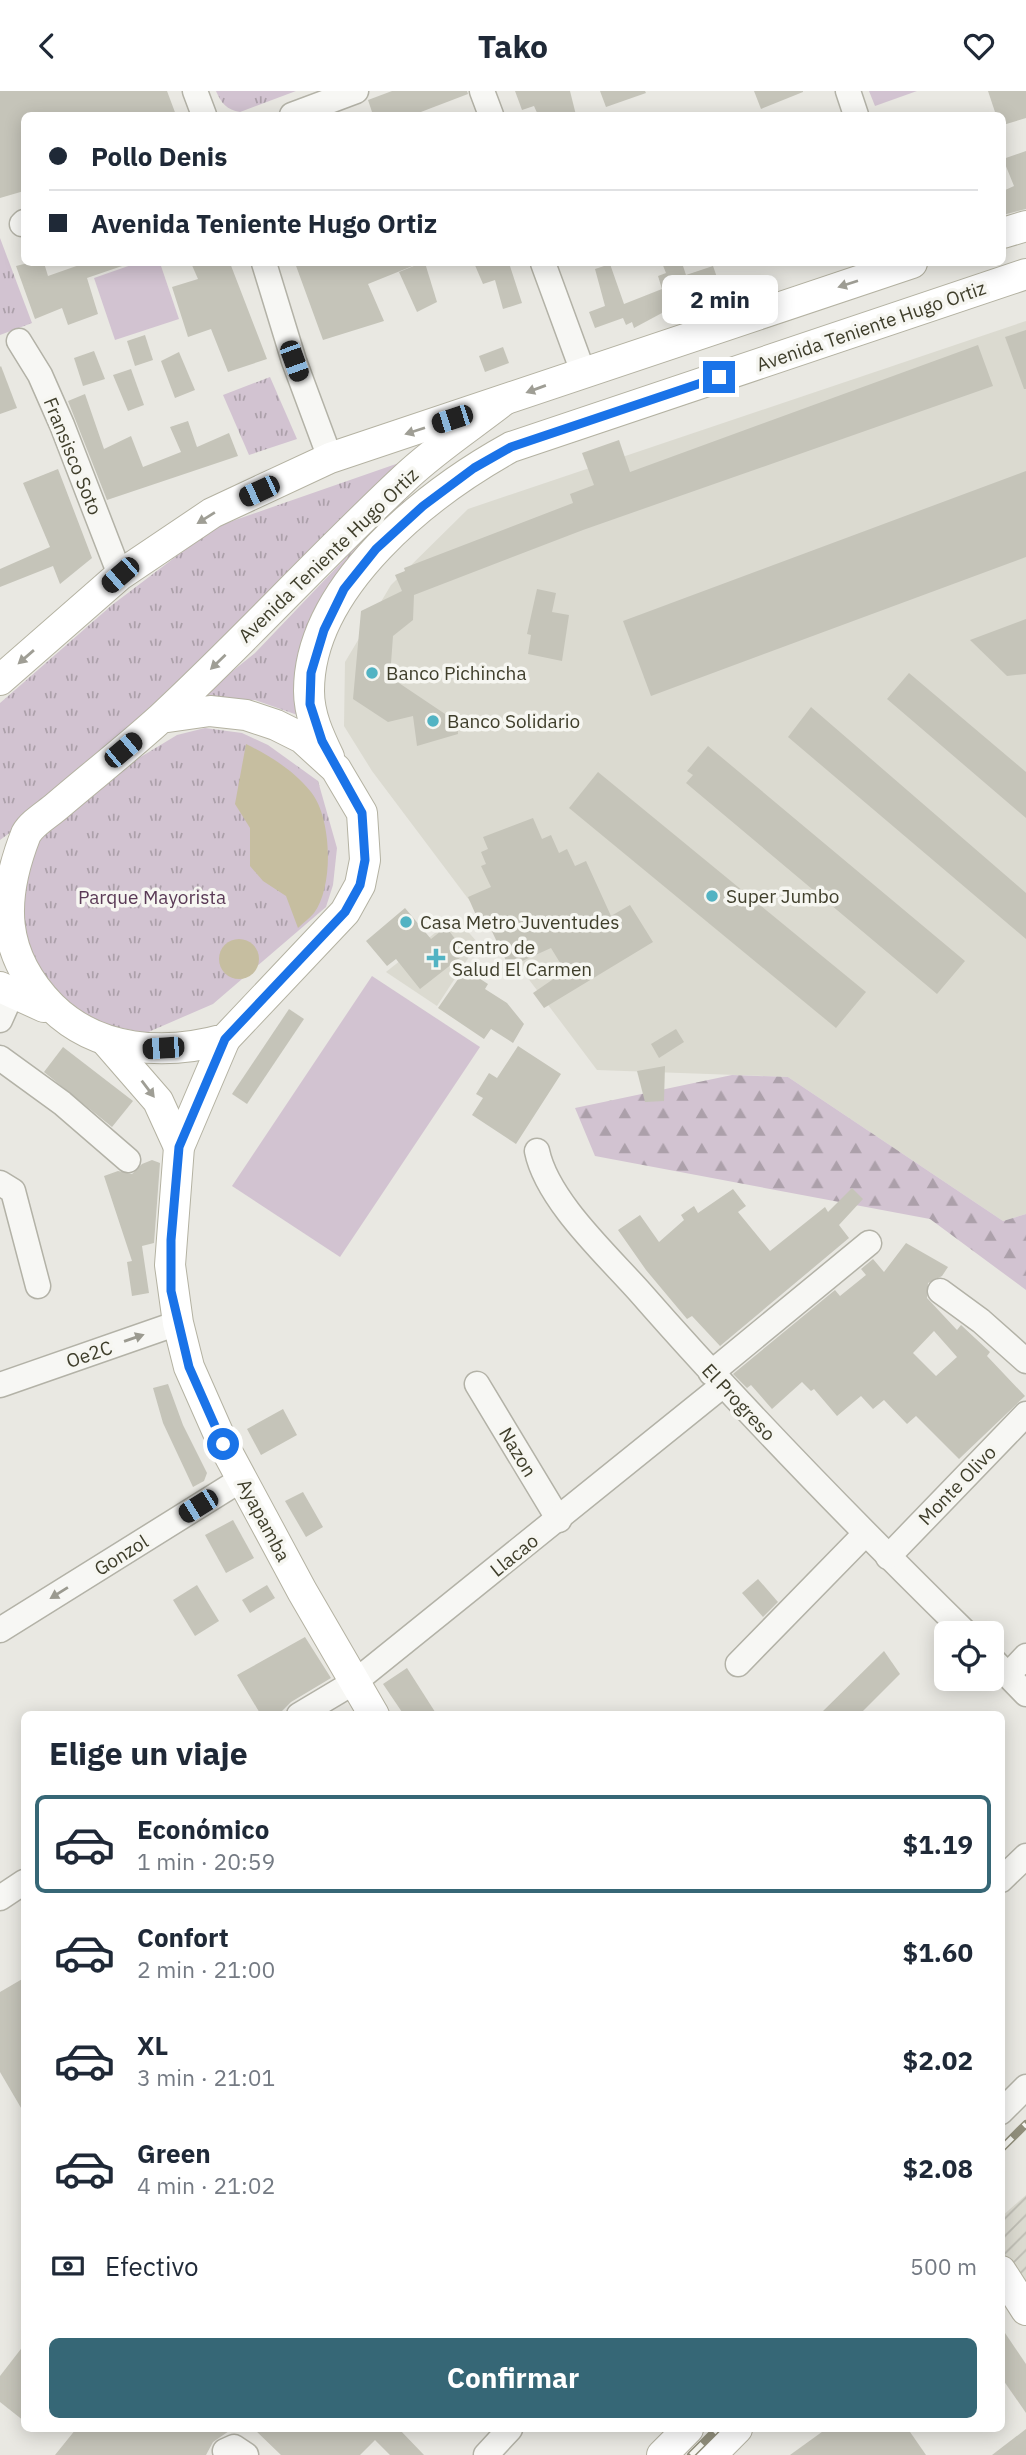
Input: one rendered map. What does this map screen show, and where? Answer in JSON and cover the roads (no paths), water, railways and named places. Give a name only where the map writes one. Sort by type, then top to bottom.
[{"type":"main road","points":[[1006,232],[1026,226]]},
{"type":"main road","name":"Avenida Teniente Hugo Ortiz","points":[[0,680],[120,575],[212,513],[330,459],[903,266]]},
{"type":"main road","name":"Avenida Teniente Hugo Ortiz","points":[[336,769],[316,729],[309,691],[324,630],[344,589],[376,549],[413,514],[474,468],[511,447],[1026,274]]},
{"type":"main road","name":"Avenida Teniente Hugo Ortiz","points":[[161,718],[409,474],[503,401]]},
{"type":"main road","points":[[0,848],[27,831],[161,718],[210,711],[246,715],[302,738],[336,769],[362,813],[365,860],[360,885],[345,912],[225,1039],[203,1045],[142,1050],[105,1040],[6,989]]},
{"type":"main road","points":[[27,831],[7,887],[7,938],[20,969],[37,993],[60,1015]]},
{"type":"main road","name":"Ayapamba","points":[[225,1039],[179,1147],[170,1265],[178,1323],[197,1389],[302,1591],[372,1711]]},
{"type":"main road","name":"Ayapamba","points":[[105,1040],[165,1112],[179,1147]]},
{"type":"main road","points":[[1005,2277],[1026,2309]]},
{"type":"main road","points":[[662,2455],[685,2432]]},
{"type":"main road","points":[[711,2455],[734,2432]]},
{"type":"street","points":[[195,91],[203,112]]},
{"type":"street","points":[[300,112],[356,91]]},
{"type":"street","points":[[482,91],[490,112]]},
{"type":"street","points":[[848,91],[855,112]]},
{"type":"street","points":[[265,266],[294,361],[330,459]]},
{"type":"street","points":[[544,266],[583,372]]},
{"type":"street","name":"Fransisco Soto","points":[[19,341],[40,375],[62,425],[120,575]]},
{"type":"street","points":[[0,1020],[6,989]]},
{"type":"street","points":[[0,1058],[62,1103],[128,1160]]},
{"type":"street","name":"El Progreso","points":[[537,1151],[540,1166],[569,1211],[716,1379],[865,1534],[954,1621]]},
{"type":"street","points":[[0,1183],[13,1191],[38,1286]]},
{"type":"street","name":"Llacao","points":[[306,1711],[356,1681],[559,1520],[869,1243]]},
{"type":"street","points":[[940,1291],[981,1321],[1026,1361]]},
{"type":"street","name":"Oe2C","points":[[0,1385],[178,1323]]},
{"type":"street","name":"Nazon","points":[[477,1384],[559,1520]]},
{"type":"street","name":"Monte Olivo","points":[[888,1557],[1026,1414]]},
{"type":"street","name":"Gonzol","points":[[0,1630],[242,1479]]},
{"type":"street","points":[[738,1664],[865,1534]]},
{"type":"street","points":[[1004,1665],[1026,1656]]},
{"type":"street","points":[[1004,1671],[1026,1694]]},
{"type":"street","points":[[1005,1875],[1026,1856]]},
{"type":"street","points":[[0,1898],[21,1884]]},
{"type":"street","points":[[1005,2108],[1026,2087]]},
{"type":"street","points":[[486,2455],[507,2432]]},
{"type":"railway","points":[[1005,2145],[1026,2124]]},
{"type":"railway","points":[[691,2455],[714,2432]]},
{"type":"place","name":"Banco Pichincha","points":[[372,673]]},
{"type":"place","name":"Banco Solidario","points":[[433,721]]},
{"type":"place","name":"Super Jumbo","points":[[712,896]]},
{"type":"place","name":"Casa Metro Juventudes","points":[[406,922]]},
{"type":"place","name":"Centro de Salud El Carmen","points":[[436,958]]},
{"type":"park label","name":"Parque Mayorista","points":[[152,897]]}]
